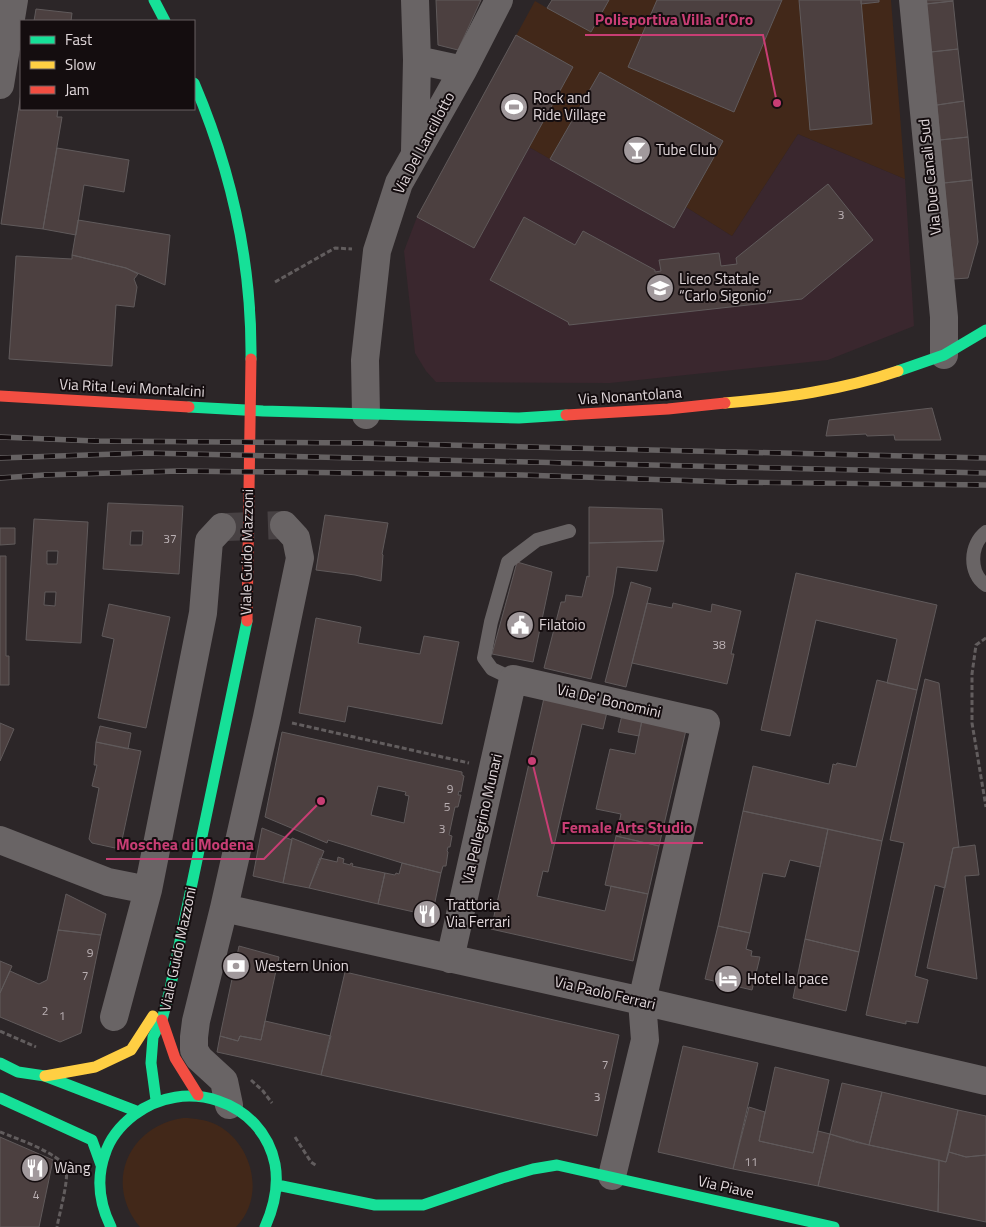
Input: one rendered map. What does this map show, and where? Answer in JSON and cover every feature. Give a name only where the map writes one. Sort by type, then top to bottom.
[{"type":"main road","points":[[154,0],[164,20]]},
{"type":"main road","name":"Viale Guido Mazzoni","points":[[156,1100],[150,1063],[153,1037],[162,1020],[170,990],[246,619],[251,339],[247,272],[237,212],[208,116],[195,85]]},
{"type":"main road","name":"Via Nonantolana","points":[[263,410],[366,415],[519,418],[668,409],[789,397],[869,380],[944,355],[986,330]]},
{"type":"main road","name":"Via Rita Levi Montalcini","points":[[0,396],[263,410]]},
{"type":"main road","points":[[45,1076],[95,1067],[130,1050],[170,990]]},
{"type":"main road","name":"Viale Guido Mazzoni","points":[[162,1020],[175,1058],[198,1095]]},
{"type":"main road","points":[[0,1063],[18,1072],[45,1076],[136,1111]]},
{"type":"main road","points":[[104,1224],[99,1179],[101,1165],[115,1132],[136,1111],[156,1100],[182,1094],[217,1099],[229,1105],[244,1114],[258,1128],[268,1143],[276,1168],[277,1185],[276,1198],[265,1227]]},
{"type":"main road","points":[[0,1098],[92,1140],[101,1165]]},
{"type":"main road","name":"Via Piave","points":[[277,1185],[341,1200],[375,1205],[423,1205],[502,1178],[533,1169],[557,1166],[612,1176],[834,1227]]},
{"type":"street","points":[[415,0],[417,60],[416,152]]},
{"type":"street","name":"Via Del Lancillotto","points":[[366,415],[365,360],[377,251],[399,183],[464,70],[499,0]]},
{"type":"street","name":"Via Due Canali Sud","points":[[913,0],[944,317],[944,355]]},
{"type":"street","points":[[0,84],[16,3]]},
{"type":"street","points":[[417,60],[464,70]]},
{"type":"street","points":[[229,1105],[224,1081],[198,1058],[194,1045],[196,1021],[224,908],[267,717],[300,558],[296,538],[284,525]]},
{"type":"street","name":"Viale Guido Mazzoni","points":[[114,1017],[148,890],[203,613],[209,541],[222,527]]},
{"type":"street","name":"Via De' Bonomini","points":[[513,679],[706,723],[642,1001]]},
{"type":"street","name":"Via Pellegrino Munari","points":[[450,959],[513,679]]},
{"type":"street","points":[[0,840],[108,882],[148,890]]},
{"type":"street","name":"Via Paolo Ferrari","points":[[224,908],[642,1001],[986,1082]]},
{"type":"street","points":[[612,1176],[645,1040],[642,1001]]},
{"type":"lane","points":[[513,679],[492,669],[484,658],[491,622],[508,562],[538,540],[569,531]]},
{"type":"lane","points":[[986,532],[981,535],[974,552],[974,570],[986,585]]},
{"type":"path","points":[[274,281],[336,248],[377,251]]},
{"type":"path","points":[[986,638],[976,645],[972,674],[972,723],[986,807]]},
{"type":"path","points":[[267,717],[494,769]]},
{"type":"path","points":[[0,1030],[22,1041]]},
{"type":"path","points":[[0,1132],[55,1156],[63,1163],[67,1175],[57,1227]]},
{"type":"shaded area","points":[[552,0],[891,0],[905,179],[798,134],[732,236],[686,207],[723,141],[600,72],[550,159],[529,147],[474,248],[417,217],[535,1],[547,8]]},
{"type":"shaded area","name":"Liceo Statale “Carlo Sigonio”","points":[[798,134],[905,179],[914,326],[828,360],[610,383],[436,382],[426,371],[415,353],[404,251],[417,217],[474,247],[529,147],[674,228],[686,207],[732,236]]},
{"type":"shaded area","points":[[183,1118],[192,1118],[217,1125],[239,1145],[247,1158],[253,1187],[251,1201],[245,1215],[236,1227],[140,1227],[129,1210],[124,1193],[123,1175],[127,1159],[136,1144],[148,1132],[164,1123]]},
{"type":"building","points":[[436,0],[481,0],[458,50],[438,45]]},
{"type":"building","points":[[552,0],[609,0],[591,32],[547,8]]},
{"type":"building","points":[[657,0],[782,0],[734,112],[628,67]]},
{"type":"building","points":[[799,0],[861,0],[872,124],[810,130]]},
{"type":"building","points":[[861,0],[879,0],[879,2],[861,4]]},
{"type":"building","points":[[925,0],[953,0],[953,1],[926,4]]},
{"type":"building","points":[[953,1],[958,49],[931,52],[926,4]]},
{"type":"building","points":[[36,9],[72,13],[71,20],[34,20]]},
{"type":"building","name":"Rock and Ride Village","points":[[516,35],[573,67],[474,248],[417,217]]},
{"type":"building","points":[[958,49],[964,101],[937,105],[931,52]]},
{"type":"building","name":"Tube Club","points":[[600,72],[723,141],[674,228],[550,159]]},
{"type":"building","points":[[20,100],[20,110],[58,110],[57,117],[62,117],[43,229],[1,224]]},
{"type":"building","points":[[964,101],[968,137],[940,140],[937,105]]},
{"type":"building","points":[[968,137],[972,180],[944,183],[940,140]]},
{"type":"building","points":[[57,148],[129,160],[124,192],[84,185],[76,235],[43,229]]},
{"type":"building","points":[[972,180],[978,242],[968,278],[954,279],[944,183]]},
{"type":"building","points":[[828,184],[873,240],[802,299],[569,325],[568,322],[490,280],[524,217],[575,245],[583,231],[655,270],[655,272],[661,271],[659,260],[719,253],[721,266],[737,264],[736,258]]},
{"type":"building","points":[[78,220],[170,235],[165,285],[126,268],[72,255]]},
{"type":"building","points":[[72,255],[126,268],[138,274],[134,279],[137,287],[134,307],[116,305],[112,366],[9,359],[16,256],[72,259]]},
{"type":"building","points":[[932,408],[941,440],[895,440],[894,435],[867,436],[866,434],[826,436],[829,420]]},
{"type":"building","points":[[108,503],[183,506],[179,574],[103,569]],"holes":[[[131,531],[143,531],[142,545],[130,545]]]},
{"type":"building","points":[[589,507],[662,509],[664,541],[589,543]]},
{"type":"building","points":[[325,515],[388,523],[382,554],[381,581],[355,575],[316,570]]},
{"type":"building","points":[[34,519],[88,522],[81,643],[26,640]],"holes":[[[47,551],[58,551],[57,564],[47,564]],[[45,592],[56,592],[55,606],[44,605]]]},
{"type":"building","points":[[0,528],[15,528],[15,544],[0,545]]},
{"type":"building","points":[[664,541],[657,571],[617,567],[613,594],[591,679],[544,668],[561,602],[565,602],[566,595],[582,597],[587,576],[589,577],[589,543]]},
{"type":"building","points":[[0,556],[6,556],[6,656],[9,656],[9,685],[0,685]]},
{"type":"building","name":"Filatoio","points":[[517,562],[552,572],[533,662],[492,654]]},
{"type":"building","points":[[796,573],[937,605],[917,690],[887,683],[897,639],[816,620],[790,736],[761,730]]},
{"type":"building","points":[[631,582],[651,588],[626,687],[605,682]]},
{"type":"building","points":[[647,603],[672,608],[673,603],[711,612],[712,604],[741,611],[731,654],[734,654],[727,684],[632,663]]},
{"type":"building","points":[[109,604],[170,617],[146,728],[98,718],[114,639],[102,636]]},
{"type":"building","points":[[316,618],[361,627],[358,643],[420,654],[424,636],[459,642],[442,724],[348,706],[345,722],[299,713]]},
{"type":"building","points":[[925,679],[939,683],[959,847],[953,848],[945,888],[935,885],[915,976],[928,980],[918,1023],[906,1021],[906,1024],[866,1015],[904,843],[890,840]]},
{"type":"building","points":[[877,680],[917,690],[882,841],[743,811],[753,766],[829,784],[833,764],[836,765],[837,763],[856,767]]},
{"type":"building","points":[[544,698],[607,712],[603,729],[582,724],[548,872],[543,871],[537,896],[605,911],[611,886],[648,894],[633,961],[491,929]]},
{"type":"building","points":[[622,715],[642,720],[639,736],[618,732]]},
{"type":"building","points":[[642,720],[686,730],[659,846],[616,836],[621,814],[596,809],[610,749],[635,754]]},
{"type":"building","points":[[0,723],[14,729],[0,761]]},
{"type":"building","points":[[100,726],[131,733],[128,749],[96,742]]},
{"type":"building","points":[[282,732],[462,772],[464,776],[461,792],[459,791],[458,795],[461,795],[458,807],[455,807],[449,835],[452,836],[450,847],[448,847],[447,851],[446,866],[443,866],[441,873],[328,840],[327,843],[265,817]],"holes":[[[378,786],[406,792],[405,795],[409,796],[404,823],[371,815]]]},
{"type":"building","points":[[96,742],[141,751],[122,840],[119,840],[115,848],[92,843],[89,839],[99,788],[92,786],[97,765],[94,765]]},
{"type":"building","points":[[743,811],[828,829],[820,867],[790,860],[785,877],[763,873],[750,933],[718,926]]},
{"type":"building","points":[[262,828],[292,840],[283,883],[253,876]]},
{"type":"building","points":[[828,829],[882,841],[859,952],[805,939]]},
{"type":"building","points":[[616,836],[659,846],[648,894],[605,885]]},
{"type":"building","points":[[292,838],[324,851],[309,888],[283,883]]},
{"type":"building","points":[[975,845],[979,875],[965,876],[977,979],[927,968],[953,848]]},
{"type":"building","points":[[338,857],[344,859],[343,863],[350,865],[351,863],[353,864],[352,866],[385,873],[378,904],[309,888],[320,858],[337,862]]},
{"type":"building","points":[[402,863],[441,873],[432,916],[378,904],[385,873],[399,874]]},
{"type":"building","points":[[66,894],[106,914],[101,935],[58,930]]},
{"type":"building","points":[[718,926],[750,933],[746,949],[752,951],[751,956],[760,957],[752,990],[705,979]]},
{"type":"building","points":[[58,930],[101,935],[81,1033],[60,1042],[0,1017],[0,993],[10,971],[39,984],[47,980]]},
{"type":"building","points":[[805,939],[859,952],[846,1011],[793,998]]},
{"type":"building","points":[[239,946],[279,957],[261,1040],[240,1036],[238,1041],[220,1036]]},
{"type":"building","points":[[0,961],[12,966],[0,993]]},
{"type":"building","points":[[345,972],[619,1035],[597,1136],[321,1075]]},
{"type":"building","points":[[265,1021],[331,1036],[321,1075],[217,1052],[220,1036],[238,1041],[240,1036],[261,1040]]},
{"type":"building","points":[[683,1046],[758,1063],[733,1169],[658,1152]]},
{"type":"building","points":[[775,1067],[829,1080],[813,1153],[759,1141]]},
{"type":"building","points":[[842,1083],[882,1092],[869,1145],[830,1134]]},
{"type":"building","points":[[882,1092],[958,1110],[946,1162],[869,1145]]},
{"type":"building","points":[[749,1107],[765,1112],[759,1141],[813,1153],[818,1131],[830,1134],[818,1186],[733,1169]]},
{"type":"building","points":[[958,1110],[986,1116],[986,1155],[966,1157],[949,1152]]},
{"type":"building","points":[[830,1134],[855,1142],[939,1160],[938,1212],[818,1186]]},
{"type":"building","points":[[0,1137],[53,1160],[39,1227],[0,1227]]},
{"type":"building","points":[[949,1152],[966,1157],[986,1155],[986,1222],[938,1212],[939,1160],[946,1162]]},
{"type":"tunnel","points":[[226,527],[284,525]]},
{"type":"railway","points":[[0,437],[95,441],[362,443],[986,458]]},
{"type":"railway","points":[[0,458],[146,453],[986,473]]},
{"type":"railway","points":[[0,478],[179,471],[522,475],[730,482],[986,485]]},
{"type":"traffic: fast","points":[[154,0],[164,20]]},
{"type":"traffic: fast","points":[[195,86],[219,150],[237,218],[248,287],[251,359]]},
{"type":"traffic: fast","points":[[898,371],[944,355],[986,330]]},
{"type":"traffic: fast","points":[[189,407],[263,411],[519,418],[566,415]]},
{"type":"traffic: fast","points":[[156,1100],[151,1063],[153,1037],[162,1020],[170,989],[247,621]]},
{"type":"traffic: fast","points":[[0,1063],[18,1072],[45,1076],[136,1111]]},
{"type":"traffic: fast","points":[[111,1227],[101,1200],[100,1173],[107,1148],[113,1137],[129,1119],[154,1103],[175,1097],[197,1096],[218,1101],[238,1110],[255,1124],[267,1142],[275,1164],[276,1188],[271,1212],[265,1227]]},
{"type":"traffic: fast","points":[[0,1098],[92,1140],[101,1165]]},
{"type":"traffic: fast","points":[[277,1185],[375,1205],[423,1205],[502,1178],[533,1169],[557,1165],[834,1227]]},
{"type":"traffic: slow","points":[[725,403],[813,392],[877,378],[898,371]]},
{"type":"traffic: slow","points":[[45,1076],[95,1067],[131,1050],[153,1016]]},
{"type":"traffic: jam","points":[[247,621],[251,359]]},
{"type":"traffic: jam","points":[[0,396],[189,407]]},
{"type":"traffic: jam","points":[[566,415],[668,409],[725,403]]},
{"type":"traffic: jam","points":[[162,1020],[175,1058],[198,1095]]},
{"type":"place","name":"Polisportiva Villa d’Oro","points":[[777,103]]},
{"type":"place","name":"Rock and Ride Village","points":[[514,107]]},
{"type":"place","name":"Tube Club","points":[[637,150]]},
{"type":"place","name":"Liceo Statale “Carlo Sigonio”","points":[[660,288]]},
{"type":"place","name":"Filatoio","points":[[520,625]]},
{"type":"place","name":"Female Arts Studio","points":[[532,761]]},
{"type":"place","name":"Moschea di Modena","points":[[321,801]]},
{"type":"place","name":"Trattoria Via Ferrari","points":[[427,914]]},
{"type":"place","name":"Western Union","points":[[236,966]]},
{"type":"place","name":"Hotel la pace","points":[[728,979]]},
{"type":"place","name":"Wàng","points":[[35,1168]]}]
